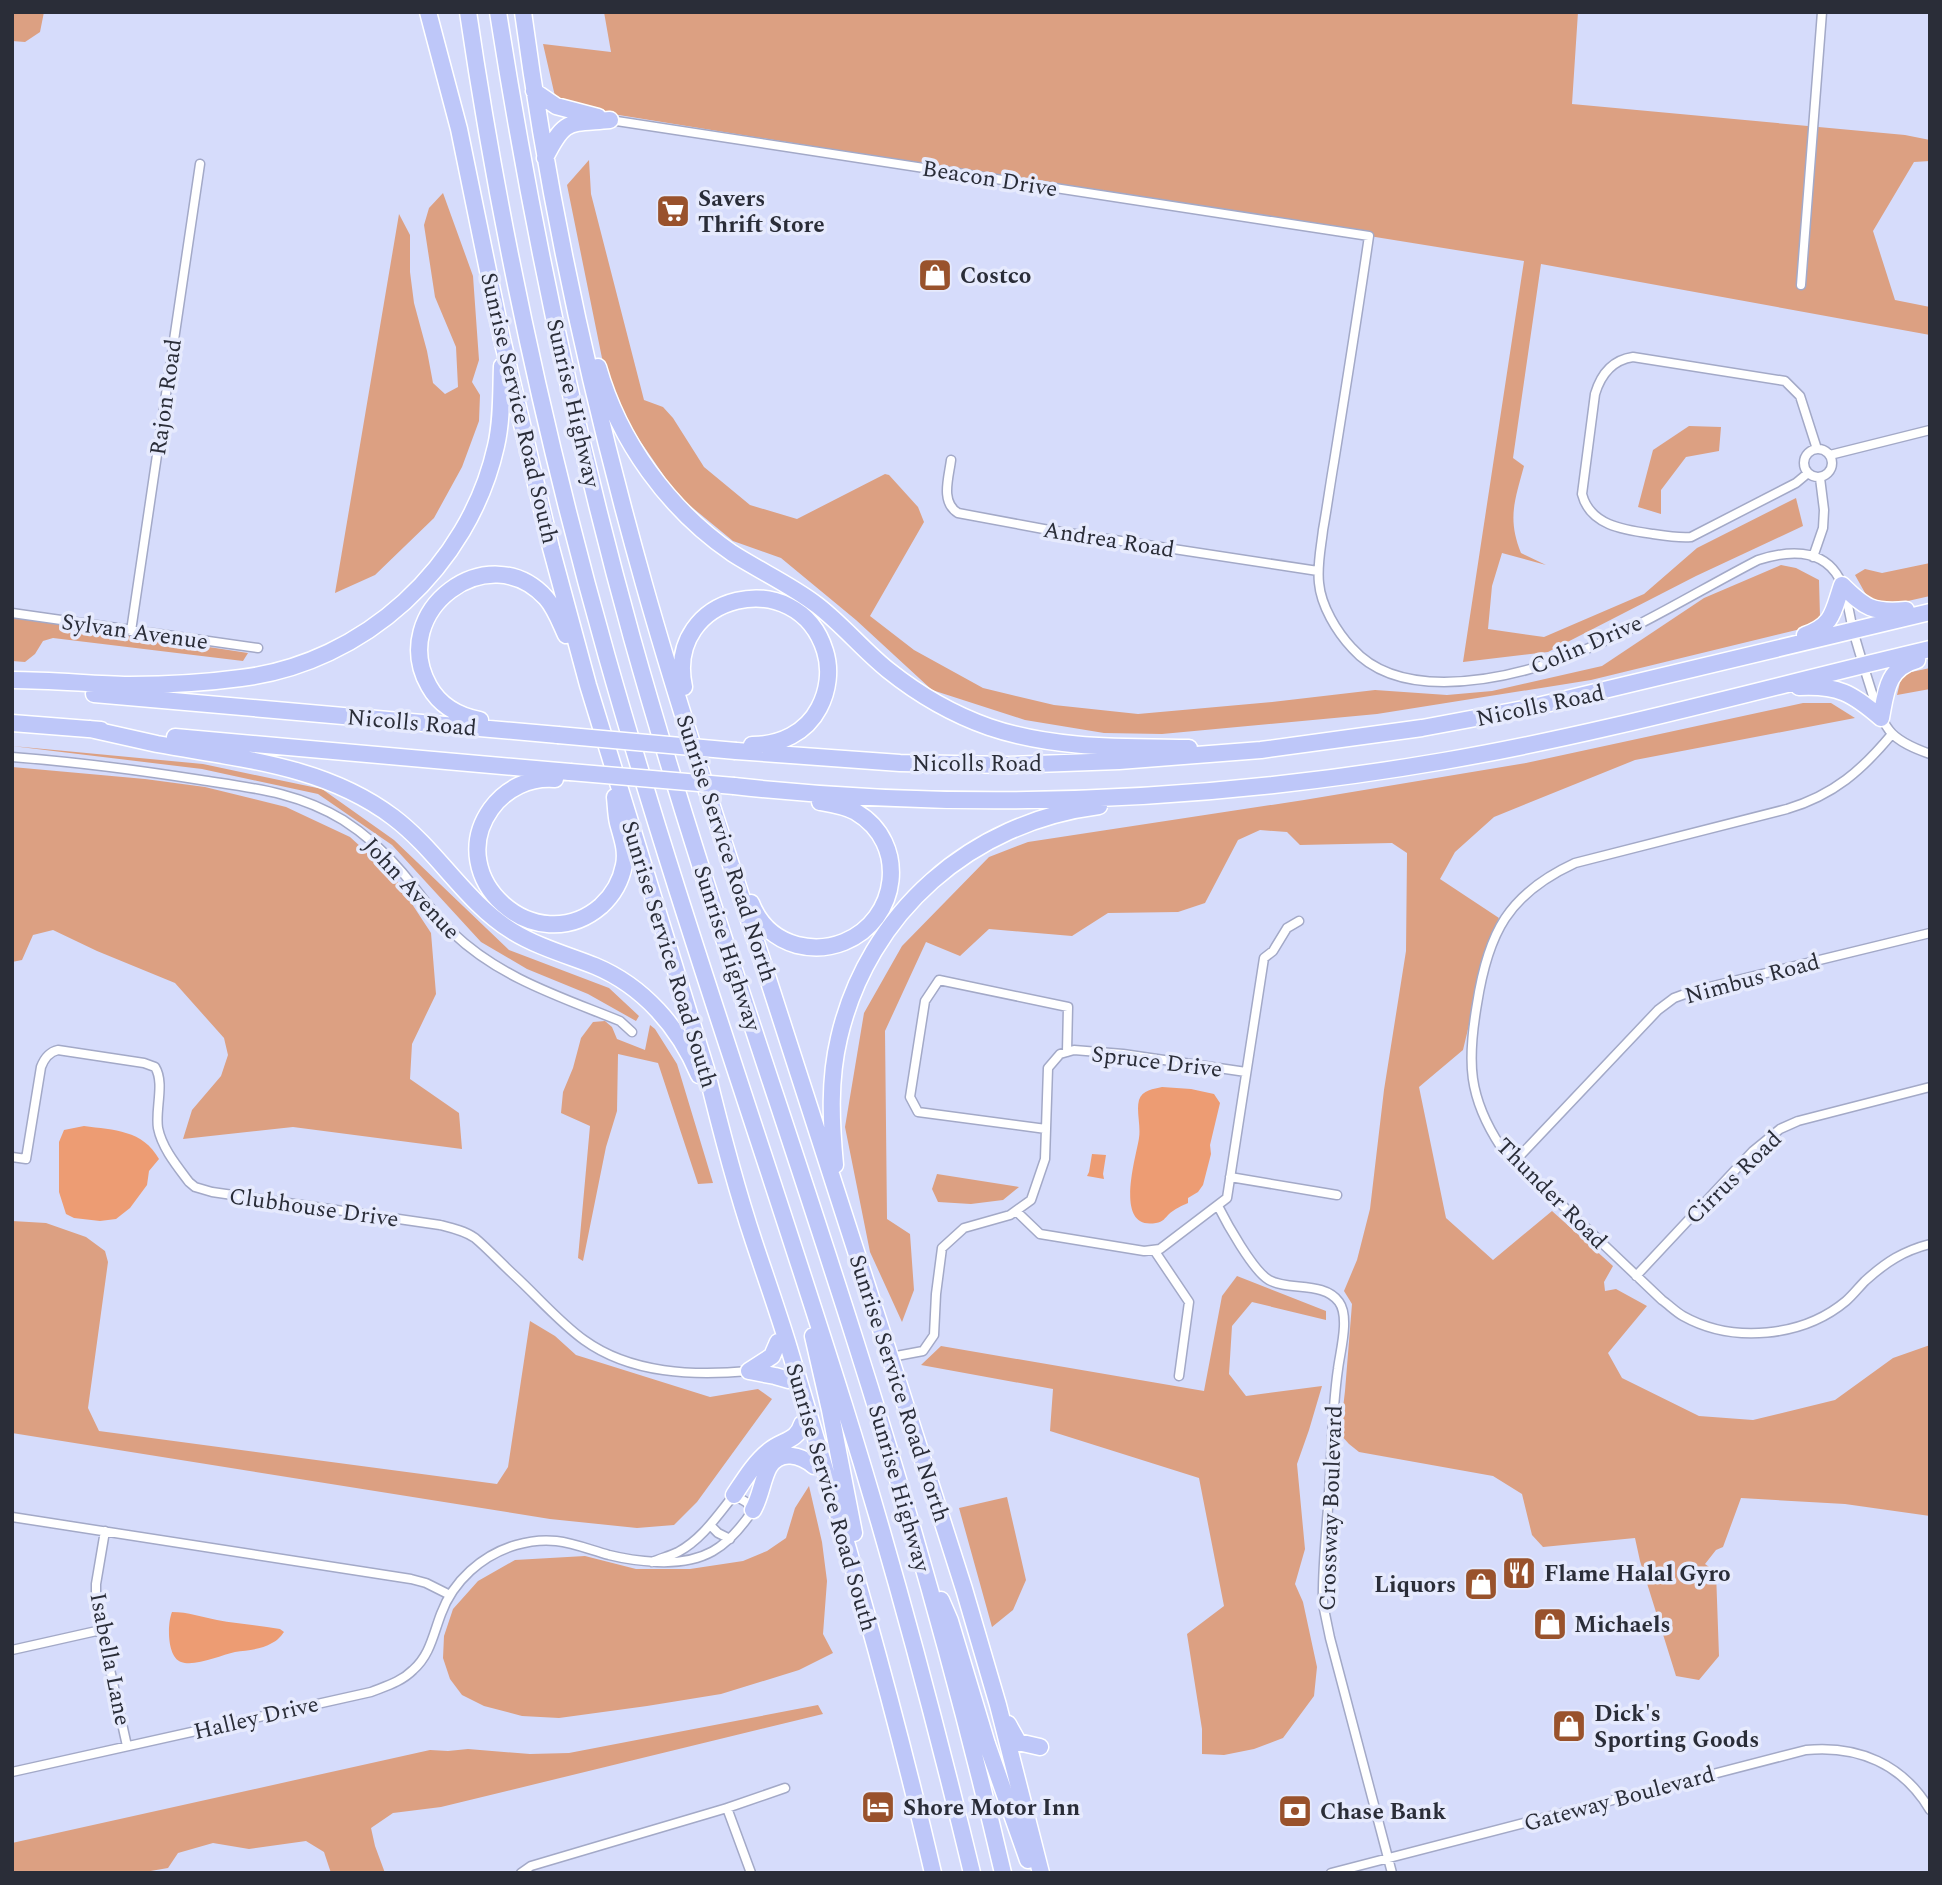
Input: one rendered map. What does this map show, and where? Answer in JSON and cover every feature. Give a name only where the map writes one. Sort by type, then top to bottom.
[{"type":"highway","name":"Sunrise Service Road South","points":[[428,12],[462,142],[502,339],[551,548],[588,685],[699,1046],[718,1122],[776,1305],[862,1595],[933,1873]]},
{"type":"highway","name":"Sunrise Highway","points":[[468,12],[521,307],[587,584],[651,806],[845,1408],[906,1617],[972,1873]]},
{"type":"highway","name":"Sunrise Highway","points":[[498,12],[534,219],[562,359],[632,637],[683,810],[856,1342],[919,1552],[1003,1873]]},
{"type":"highway","name":"Sunrise Service Road North","points":[[523,12],[545,158],[587,363],[645,586],[722,838],[964,1589],[998,1705],[1041,1873]]},
{"type":"highway","points":[[534,91],[556,106],[610,120]]},
{"type":"highway","points":[[545,158],[558,133],[567,126],[610,120]]},
{"type":"highway","points":[[558,222],[576,275],[602,381],[615,414],[658,483],[715,541],[816,604],[887,669],[918,692],[981,724],[1034,739],[1057,742],[1261,750]]},
{"type":"highway","points":[[12,680],[157,685],[243,678],[278,671],[316,658],[373,627],[405,602],[433,573],[457,541],[476,505],[496,445],[501,405],[502,339]]},
{"type":"highway","points":[[558,735],[470,718],[453,711],[438,698],[426,680],[419,656],[420,634],[429,612],[443,595],[469,579],[501,575],[524,582],[544,595],[556,612],[588,685]]},
{"type":"highway","points":[[1772,651],[1821,629],[1831,617],[1842,585],[1857,601],[1873,610],[1930,610]]},
{"type":"highway","points":[[696,755],[681,667],[689,637],[701,620],[720,606],[739,599],[775,601],[796,611],[819,637],[828,660],[827,688],[816,714],[799,732],[765,744],[736,747]]},
{"type":"highway","name":"Nicolls Road","points":[[12,686],[900,763],[1009,765],[1119,761],[1261,750],[1367,737],[1476,719],[1772,651],[1930,610]]},
{"type":"highway","name":"Nicolls Road","points":[[12,723],[570,776],[624,777],[899,798],[1064,798],[1174,793],[1310,780],[1445,761],[1592,731],[1930,649]]},
{"type":"highway","points":[[1762,690],[1830,687],[1856,697],[1881,718],[1887,686],[1894,673],[1903,664],[1930,655]]},
{"type":"highway","points":[[90,729],[298,771],[339,786],[376,805],[424,844],[472,899],[506,928],[534,943],[604,970],[650,1003],[670,1024],[686,1047],[718,1122]]},
{"type":"highway","points":[[570,776],[538,779],[511,789],[489,812],[481,832],[479,863],[489,888],[507,909],[533,922],[551,924],[579,919],[603,904],[620,881],[625,847],[618,821],[611,760]]},
{"type":"highway","points":[[722,838],[754,911],[767,928],[783,940],[803,947],[836,945],[856,937],[874,922],[885,903],[891,883],[888,852],[878,832],[856,812],[846,807],[806,801],[763,789]]},
{"type":"highway","points":[[838,1195],[831,1104],[838,1038],[861,974],[882,937],[902,911],[926,886],[959,859],[1015,828],[1071,810],[1174,793]]},
{"type":"highway","points":[[754,1242],[763,1291],[814,1466],[834,1528],[862,1595]]},
{"type":"highway","points":[[801,1270],[854,1537],[877,1620],[883,1672]]},
{"type":"highway","points":[[749,1371],[772,1356],[778,1342]]},
{"type":"highway","points":[[749,1371],[789,1380]]},
{"type":"highway","points":[[734,1496],[760,1459],[769,1450],[793,1438],[802,1424]]},
{"type":"highway","points":[[753,1510],[769,1467],[776,1460],[794,1455],[814,1466]]},
{"type":"highway","points":[[919,1552],[950,1620],[987,1744],[1032,1873]]},
{"type":"highway","points":[[998,1705],[1018,1742],[1040,1747],[1023,1763],[1023,1802]]},
{"type":"street","points":[[1801,285],[1822,12]]},
{"type":"street","name":"Beacon Drive","points":[[610,120],[1369,236]]},
{"type":"street","name":"Rajon Road","points":[[131,631],[200,164]]},
{"type":"street","name":"Colin Drive","points":[[1369,236],[1318,571],[1319,586],[1328,612],[1359,656],[1377,667],[1417,681],[1454,682],[1517,673],[1567,657],[1615,636],[1769,556],[1788,552],[1813,557]]},
{"type":"street","points":[[1808,473],[1796,483],[1691,537],[1682,538],[1631,531],[1606,524],[1593,515],[1581,494],[1593,407],[1600,380],[1624,358],[1633,357],[1786,381],[1800,396],[1817,449]]},
{"type":"street","points":[[1830,455],[1930,430]]},
{"type":"street","points":[[1817,449],[1830,455],[1831,469],[1820,478],[1813,477],[1804,468],[1805,458],[1817,449]]},
{"type":"street","name":"Andrea Road","points":[[951,460],[947,497],[950,507],[958,513],[1037,528],[1318,571]]},
{"type":"street","points":[[1820,478],[1823,528],[1813,557],[1834,571],[1842,585],[1853,631],[1881,718],[1892,734],[1914,748],[1930,754]]},
{"type":"street","name":"Sylvan Avenue","points":[[12,613],[258,648]]},
{"type":"street","name":"Thunder Road","points":[[1892,734],[1856,773],[1816,799],[1787,809],[1575,863],[1544,879],[1519,900],[1490,945],[1482,974],[1471,1051],[1472,1078],[1478,1104],[1501,1147],[1662,1300],[1683,1316],[1707,1326],[1731,1333],[1754,1334],[1784,1330],[1808,1322],[1845,1301],[1873,1274],[1901,1253],[1930,1244]]},
{"type":"street","name":"John Avenue","points":[[12,757],[97,764],[166,774],[285,794],[312,803],[343,820],[386,854],[450,931],[472,951],[511,976],[621,1021],[632,1032]]},
{"type":"street","name":"Spruce Drive","points":[[1218,1206],[1227,1198],[1264,958],[1273,951],[1287,928],[1299,921]]},
{"type":"street","name":"Nimbus Road","points":[[1515,1161],[1658,1010],[1674,998],[1693,991],[1930,933]]},
{"type":"street","name":"Spruce Drive","points":[[1046,1129],[918,1112],[910,1097],[925,1001],[939,980],[1068,1007],[1067,1052]]},
{"type":"street","name":"Clubhouse Drive","points":[[12,1157],[26,1159],[41,1067],[53,1051],[145,1063],[156,1067],[160,1077],[157,1118],[161,1139],[180,1170],[195,1187],[212,1192],[453,1228],[475,1238],[575,1332],[603,1351],[641,1365],[668,1370],[715,1373],[749,1371]]},
{"type":"street","name":"Spruce Drive","points":[[1016,1211],[1031,1200],[1045,1159],[1048,1068],[1060,1054],[1074,1051],[1123,1054],[1246,1072]]},
{"type":"street","name":"Cirrus Road","points":[[1636,1276],[1753,1151],[1780,1129],[1798,1121],[1930,1087]]},
{"type":"street","points":[[1230,1177],[1337,1195]]},
{"type":"street","points":[[891,1357],[923,1351],[934,1335],[942,1248],[964,1228],[1016,1211],[1040,1234],[1144,1251],[1160,1249],[1218,1206]]},
{"type":"street","name":"Crossway Boulevard","points":[[1218,1206],[1263,1276],[1282,1284],[1326,1292],[1340,1303],[1344,1313],[1335,1393],[1323,1604],[1329,1638],[1392,1873]]},
{"type":"street","points":[[1154,1250],[1189,1302],[1179,1376]]},
{"type":"street","points":[[652,1562],[680,1551],[701,1535],[734,1496],[746,1502],[753,1510]]},
{"type":"street","name":"Halley Drive","points":[[12,1772],[371,1692],[396,1683],[423,1660],[450,1595],[468,1573],[507,1548],[548,1540],[569,1542],[618,1557],[675,1563],[700,1558],[720,1548],[753,1510]]},
{"type":"street","points":[[12,1517],[411,1579],[450,1595]]},
{"type":"street","points":[[710,1525],[730,1539]]},
{"type":"street","name":"Isabella Lane","points":[[105,1531],[96,1597],[127,1746]]},
{"type":"street","points":[[12,1650],[101,1630]]},
{"type":"street","name":"Gateway Boulevard","points":[[1331,1873],[1806,1750],[1844,1750],[1870,1758],[1904,1778],[1930,1810]]},
{"type":"street","points":[[521,1873],[531,1866],[785,1788]]},
{"type":"street","points":[[727,1808],[751,1873]]},
{"type":"shaded area","points":[[12,12],[44,12],[40,32],[25,42],[12,41]]},
{"type":"shaded area","points":[[604,12],[1578,12],[1572,104],[1905,135],[1930,140],[1930,161],[1914,162],[1873,231],[1895,300],[1930,307],[1930,335],[1541,264],[1513,458],[1524,466],[1515,499],[1513,519],[1521,553],[1546,565],[1502,553],[1492,586],[1488,629],[1544,637],[1644,594],[1697,548],[1796,498],[1803,526],[1696,576],[1548,652],[1463,662],[1524,261],[557,105],[543,44],[611,52]]},
{"type":"shaded area","points":[[589,160],[591,194],[644,400],[663,407],[704,467],[750,505],[797,519],[885,474],[889,475],[918,507],[924,522],[870,616],[914,650],[983,688],[1054,705],[1138,714],[1375,690],[1447,695],[1492,691],[1602,666],[1704,598],[1781,565],[1796,568],[1819,580],[1820,617],[1809,627],[1591,680],[1377,714],[1162,734],[1104,733],[1025,720],[932,690],[856,620],[781,558],[733,541],[677,495],[630,426],[603,363],[567,185]]},
{"type":"shaded area","points":[[443,193],[473,276],[479,360],[472,382],[480,395],[479,421],[462,467],[434,518],[375,575],[335,593],[399,214],[410,235],[410,272],[414,303],[433,383],[445,394],[458,387],[456,347],[435,297],[424,225],[429,208]]},
{"type":"shaded area","points":[[1689,426],[1721,427],[1719,451],[1686,457],[1661,490],[1661,514],[1638,507],[1653,450]]},
{"type":"shaded area","points":[[1930,563],[1930,596],[1899,603],[1869,600],[1855,575],[1865,569],[1882,573]]},
{"type":"shaded area","points":[[12,617],[248,653],[243,661],[53,638],[43,641],[35,654],[25,662],[12,661]]},
{"type":"shaded area","points":[[1930,668],[1930,689],[1897,695],[1902,674]]},
{"type":"shaded area","points":[[1803,703],[1831,703],[1855,718],[1635,760],[1494,817],[1455,852],[1440,879],[1499,918],[1490,937],[1463,1050],[1419,1087],[1446,1218],[1493,1260],[1552,1211],[1613,1266],[1604,1282],[1605,1291],[1616,1289],[1647,1306],[1608,1353],[1622,1378],[1699,1416],[1753,1420],[1835,1400],[1893,1358],[1930,1345],[1930,1516],[1845,1504],[1741,1498],[1723,1547],[1716,1550],[1705,1564],[1716,1572],[1719,1656],[1699,1680],[1676,1676],[1635,1538],[1543,1547],[1532,1535],[1522,1494],[1493,1476],[1359,1452],[1340,1434],[1352,1304],[1344,1291],[1357,1260],[1370,1209],[1384,1090],[1406,951],[1407,853],[1392,843],[1300,845],[1287,832],[1260,830],[1238,840],[1205,903],[1178,912],[1108,913],[1072,936],[989,929],[960,956],[926,942],[885,1031],[887,1219],[910,1234],[914,1290],[902,1322],[870,1252],[845,1127],[864,1013],[902,946],[989,857],[1028,842],[1526,763]]},
{"type":"shaded area","points":[[12,746],[203,764],[322,789],[394,840],[509,950],[609,988],[639,1016],[636,1021],[588,994],[527,969],[481,942],[392,845],[318,794],[202,769]]},
{"type":"shaded area","points":[[12,767],[205,787],[286,807],[350,837],[395,878],[431,933],[436,994],[412,1044],[410,1079],[459,1113],[462,1149],[293,1127],[183,1139],[192,1110],[221,1076],[228,1055],[224,1038],[175,983],[53,930],[33,935],[22,960],[12,962]]},
{"type":"shaded area","points":[[605,1021],[612,1027],[617,1039],[645,1050],[650,1025],[655,1029],[677,1064],[713,1183],[698,1184],[658,1063],[618,1054],[617,1111],[606,1147],[583,1261],[578,1258],[590,1126],[561,1113],[563,1092],[581,1038],[593,1022]]},
{"type":"shaded area","points":[[1162,1087],[1214,1094],[1220,1103],[1203,1185],[1188,1198],[1188,1203],[1162,1221],[1143,1222],[1135,1216],[1130,1191],[1139,1133],[1138,1104],[1145,1092]]},
{"type":"shaded area","points":[[84,1126],[127,1133],[145,1142],[159,1159],[149,1171],[147,1185],[130,1208],[116,1219],[100,1221],[74,1218],[66,1214],[59,1192],[59,1142],[64,1130]]},
{"type":"shaded area","points":[[1092,1154],[1106,1155],[1104,1179],[1087,1176]]},
{"type":"shaded area","points":[[937,1174],[1019,1187],[1003,1200],[971,1204],[938,1202],[932,1189]]},
{"type":"shaded area","points":[[12,1221],[46,1223],[86,1237],[105,1251],[108,1262],[88,1408],[99,1431],[497,1484],[508,1467],[530,1321],[555,1336],[576,1355],[710,1397],[758,1389],[772,1399],[697,1502],[674,1525],[637,1528],[550,1519],[12,1433]]},
{"type":"shaded area","points":[[1237,1276],[1326,1311],[1326,1320],[1252,1302],[1232,1326],[1229,1374],[1246,1396],[1322,1386],[1297,1464],[1305,1549],[1295,1584],[1303,1602],[1317,1667],[1314,1696],[1283,1738],[1254,1749],[1224,1755],[1202,1754],[1202,1729],[1187,1634],[1224,1606],[1199,1478],[1050,1431],[1053,1389],[921,1365],[941,1346],[1204,1391],[1222,1296]]},
{"type":"shaded area","points":[[809,1486],[822,1542],[827,1581],[823,1634],[833,1653],[799,1670],[721,1694],[559,1718],[522,1716],[484,1706],[462,1695],[450,1679],[443,1658],[444,1636],[453,1609],[478,1581],[515,1560],[585,1556],[636,1569],[690,1569],[743,1561],[767,1551],[786,1538],[795,1508]]},
{"type":"shaded area","points":[[1007,1497],[1026,1580],[1013,1610],[992,1627],[959,1508]]},
{"type":"shaded area","points":[[172,1612],[280,1629],[284,1632],[276,1641],[263,1647],[201,1662],[181,1662],[176,1659],[171,1647],[169,1624]]},
{"type":"shaded area","points":[[818,1705],[823,1714],[441,1807],[393,1813],[371,1828],[385,1873],[331,1873],[324,1852],[306,1841],[249,1849],[213,1843],[178,1853],[168,1868],[139,1873],[12,1873],[12,1843],[430,1750],[569,1753]]},
{"type":"place","name":"Savers Thrift Store","points":[[673,211]]},
{"type":"place","name":"Costco","points":[[935,275]]},
{"type":"place","name":"Flame Halal Gyro","points":[[1519,1573]]},
{"type":"place","name":"Liquors","points":[[1481,1584]]},
{"type":"place","name":"Michaels","points":[[1550,1624]]},
{"type":"place","name":"Dick's Sporting Goods","points":[[1569,1726]]},
{"type":"place","name":"Shore Motor Inn","points":[[878,1807]]},
{"type":"place","name":"Chase Bank","points":[[1295,1811]]}]
